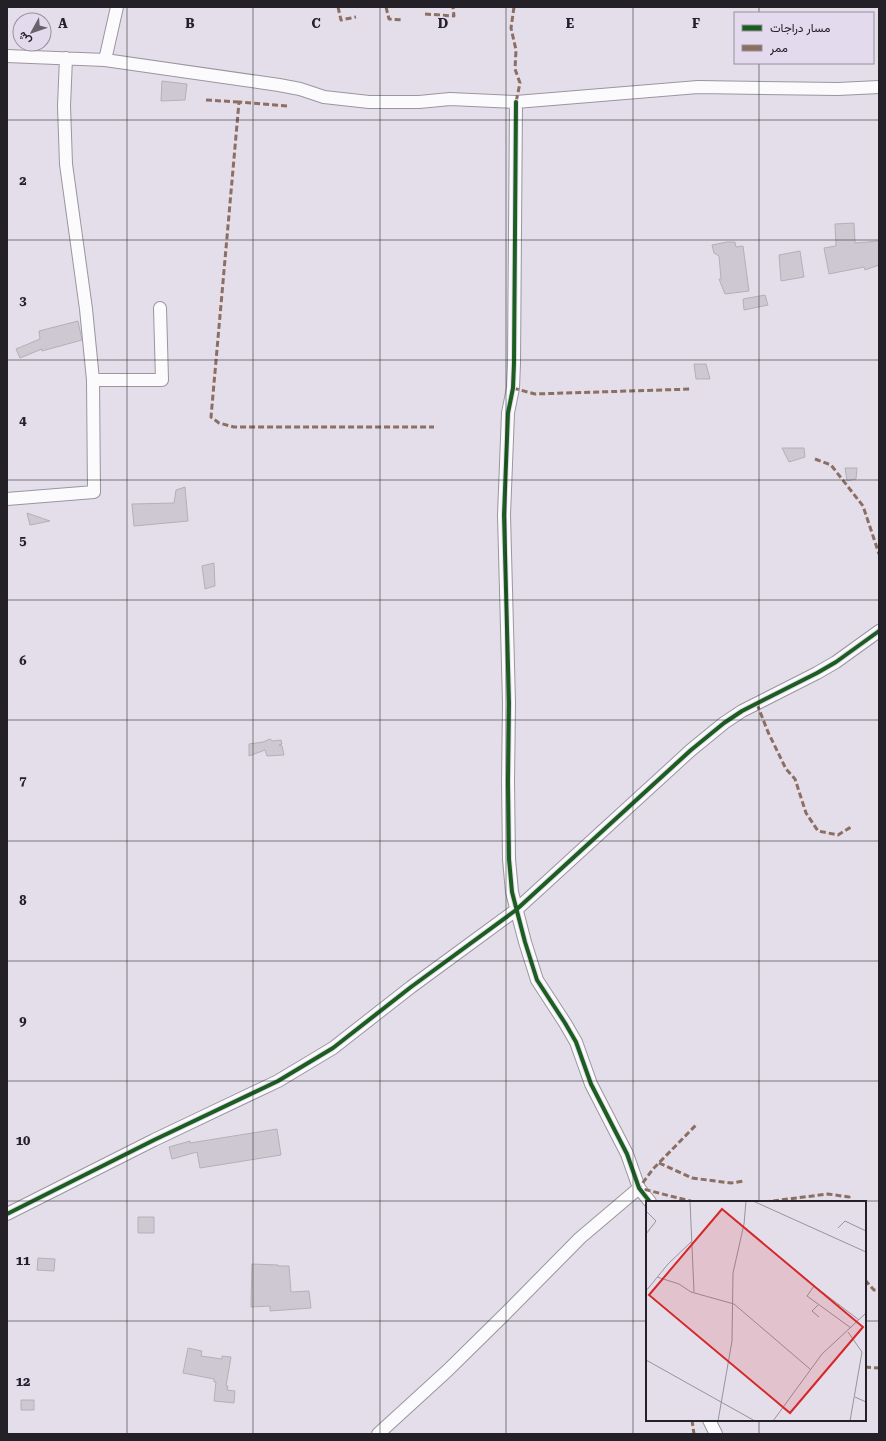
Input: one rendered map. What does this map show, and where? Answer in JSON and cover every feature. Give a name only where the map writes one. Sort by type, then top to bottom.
[{"type":"street","points":[[105,60],[117,7]]},
{"type":"street","points":[[7,56],[105,60],[279,85],[324,97],[369,102],[419,102],[450,99],[516,102],[698,87],[838,89],[879,87]]},
{"type":"street","points":[[7,499],[94,492],[93,380],[86,309],[66,164],[64,106],[66,58]]},
{"type":"street","points":[[516,102],[514,363],[513,388],[508,421],[504,514],[509,703],[509,859],[512,892],[524,942],[537,980],[565,1022],[576,1042],[591,1084],[627,1154],[639,1188],[649,1201]]},
{"type":"street","points":[[93,380],[162,380],[160,308]]},
{"type":"street","points":[[7,1214],[154,1140],[278,1081],[304,1067],[333,1048],[411,987],[516,910],[691,750],[724,724],[742,711],[836,662],[879,631]]},
{"type":"street","points":[[378,1434],[495,1324],[580,1238],[639,1188]]},
{"type":"street","points":[[710,1421],[716,1434]]},
{"type":"building","points":[[162,81],[187,84],[185,100],[161,101]]},
{"type":"building","points":[[854,223],[855,243],[879,241],[879,265],[865,270],[864,267],[829,274],[824,248],[836,246],[835,224]]},
{"type":"building","points":[[735,242],[736,247],[743,246],[749,291],[725,294],[719,279],[721,279],[719,256],[714,253],[712,245]]},
{"type":"building","points":[[800,251],[804,277],[781,281],[779,255]]},
{"type":"building","points":[[765,295],[768,305],[744,310],[743,299]]},
{"type":"building","points":[[78,321],[82,340],[42,351],[42,349],[20,358],[16,349],[40,339],[39,331]]},
{"type":"building","points":[[694,364],[706,364],[710,379],[696,379]]},
{"type":"building","points":[[782,448],[804,448],[805,457],[789,462]]},
{"type":"building","points":[[845,468],[857,468],[856,479],[847,481]]},
{"type":"building","points":[[185,487],[188,521],[134,526],[132,504],[174,503],[176,490]]},
{"type":"building","points":[[27,513],[50,521],[30,525]]},
{"type":"building","points":[[214,563],[215,586],[205,589],[202,566]]},
{"type":"building","points":[[270,739],[273,741],[281,740],[282,744],[279,745],[282,746],[284,755],[267,756],[265,750],[249,756],[249,744],[263,742]]},
{"type":"building","points":[[277,1129],[281,1155],[200,1168],[197,1152],[172,1159],[169,1147],[190,1141],[190,1143]]},
{"type":"building","points":[[138,1217],[154,1217],[154,1233],[138,1233]]},
{"type":"building","points":[[38,1258],[55,1259],[54,1271],[37,1270]]},
{"type":"building","points":[[252,1264],[289,1266],[291,1292],[309,1291],[311,1308],[270,1311],[270,1306],[251,1307]]},
{"type":"building","points":[[188,1348],[202,1351],[201,1356],[222,1359],[222,1356],[231,1357],[226,1386],[228,1386],[227,1390],[235,1391],[234,1403],[214,1401],[216,1382],[214,1382],[214,1379],[183,1373]]},
{"type":"building","points":[[21,1400],[34,1400],[34,1410],[21,1410]]},
{"type":"marked path","points":[[338,7],[341,20],[356,17]]},
{"type":"marked path","points":[[386,7],[389,19],[403,20]]},
{"type":"marked path","points":[[425,14],[454,16],[453,7]]},
{"type":"marked path","points":[[514,7],[511,28],[516,50],[515,69],[520,83],[516,102]]},
{"type":"marked path","points":[[206,100],[239,102]]},
{"type":"marked path","points":[[287,106],[239,102],[211,417],[219,423],[234,427],[434,427]]},
{"type":"marked path","points":[[513,388],[535,394],[692,389]]},
{"type":"marked path","points":[[815,459],[831,465],[863,506],[879,554]]},
{"type":"marked path","points":[[757,704],[768,732],[786,769],[795,779],[806,813],[818,831],[838,835],[851,827]]},
{"type":"marked path","points":[[690,1201],[639,1188],[653,1169],[696,1125]]},
{"type":"marked path","points":[[659,1163],[692,1178],[731,1183],[744,1181]]},
{"type":"marked path","points":[[772,1201],[828,1194],[849,1197],[850,1201]]},
{"type":"marked path","points":[[866,1281],[874,1290],[879,1290]]},
{"type":"marked path","points":[[866,1367],[879,1368]]},
{"type":"marked path","points":[[692,1421],[694,1434]]},
{"type":"cycle path","points":[[516,102],[514,363],[513,388],[508,413],[504,515],[509,703],[509,859],[512,892],[537,980],[576,1042],[591,1084],[627,1154],[639,1188],[649,1201]]},
{"type":"cycle path","points":[[7,1214],[154,1140],[278,1081],[333,1048],[411,987],[516,910],[691,750],[724,723],[742,711],[836,662],[879,631]]}]
